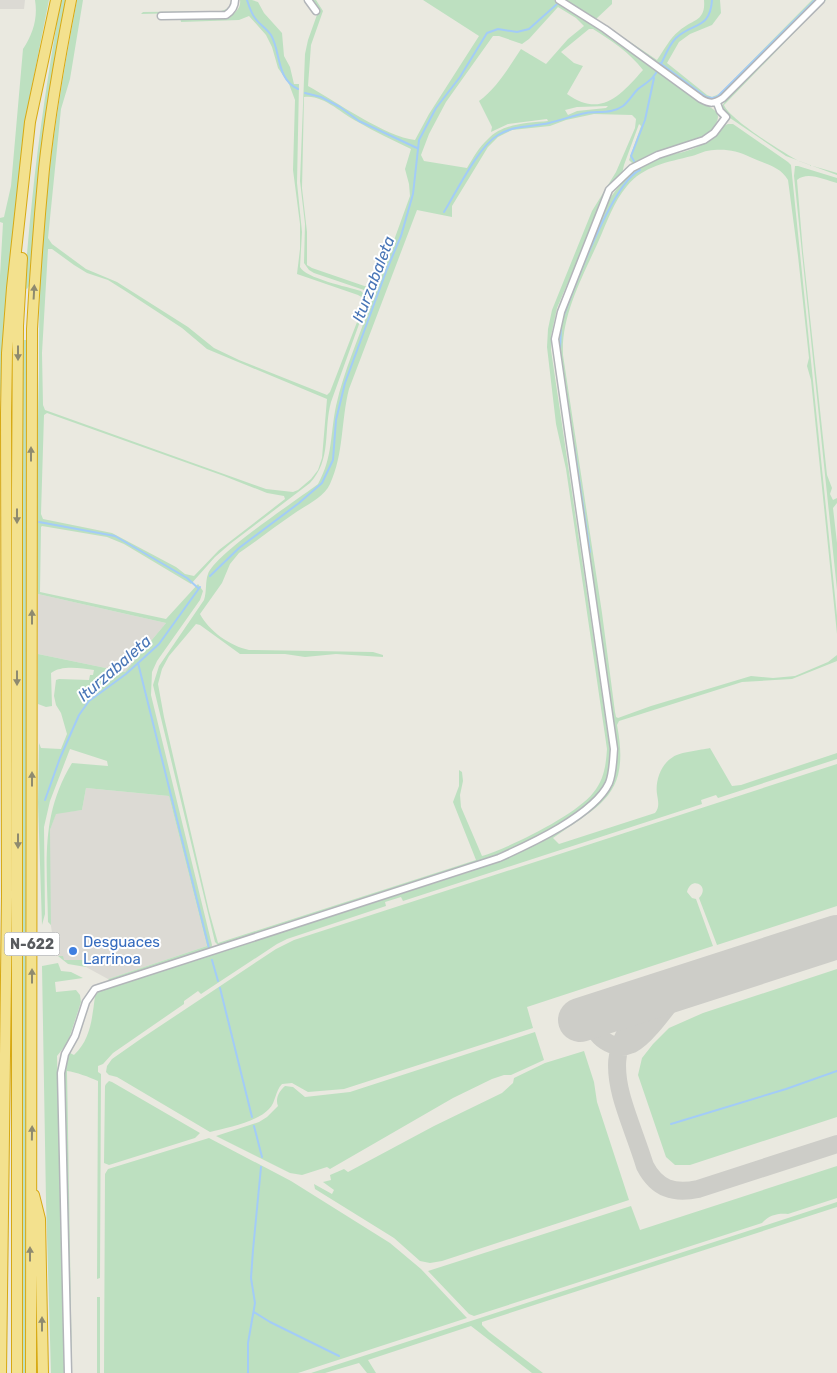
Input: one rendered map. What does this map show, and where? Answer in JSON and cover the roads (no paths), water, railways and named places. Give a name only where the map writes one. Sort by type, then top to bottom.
[{"type":"highway","name":"N-622","points":[[17,1373],[18,326],[23,244],[32,155],[56,0]]},
{"type":"highway","name":"N-622","points":[[31,1373],[30,1182],[33,891],[32,329],[44,167],[60,57],[71,0]]},
{"type":"highway","points":[[1,1373],[7,916],[7,353],[30,122],[51,27]]},
{"type":"highway","points":[[30,1182],[40,1219],[43,1373]]},
{"type":"highway","points":[[4,1184],[7,1373]]},
{"type":"street","points":[[161,16],[226,15],[231,12],[235,5],[235,0]]},
{"type":"street","points":[[308,0],[316,11]]},
{"type":"street","points":[[559,0],[712,104],[716,103],[821,0]]},
{"type":"street","points":[[68,1373],[61,1073],[66,1054],[75,1036],[86,1002],[95,989],[499,858],[554,831],[581,813],[602,794],[609,783],[614,763],[614,749],[555,339],[561,312],[609,190],[632,168],[658,155],[704,140],[714,132],[726,117],[716,103]]},
{"type":"waterway","points":[[247,0],[258,22],[271,35],[282,72],[286,79],[298,89]]},
{"type":"waterway","points":[[444,212],[483,149],[498,135],[517,128],[549,123],[586,113],[610,111],[623,106],[638,89],[653,77],[672,42],[682,33],[704,21],[711,10],[712,0]]},
{"type":"waterway","points":[[660,63],[706,97],[717,97],[815,0]]},
{"type":"waterway","name":"Iturzabaleta","points":[[210,576],[239,548],[299,503],[322,483],[333,460],[336,420],[345,383],[401,236],[413,194],[419,140],[436,108],[460,77],[487,33],[498,29],[517,32],[529,29],[557,4]]},
{"type":"waterway","points":[[634,161],[631,156],[645,120],[654,78]]},
{"type":"waterway","points":[[305,93],[321,97],[340,107],[359,121],[417,148]]},
{"type":"waterway","points":[[562,320],[584,263],[606,215],[629,179],[640,170]]},
{"type":"waterway","points":[[560,350],[561,327]]},
{"type":"waterway","points":[[574,446],[590,552]]},
{"type":"waterway","points":[[39,522],[115,536],[187,578],[198,588]]},
{"type":"waterway","name":"Iturzabaleta","points":[[45,800],[60,758],[79,715],[89,701],[126,674],[159,644],[200,587]]},
{"type":"waterway","points":[[138,663],[209,948]]},
{"type":"waterway","points":[[212,960],[218,981]]},
{"type":"waterway","points":[[220,988],[252,1117]]},
{"type":"waterway","points":[[671,1124],[786,1089],[837,1071]]},
{"type":"waterway","points":[[254,1126],[262,1157]]},
{"type":"waterway","points":[[248,1373],[248,1343],[255,1303],[251,1278],[261,1167]]},
{"type":"waterway","points":[[254,1312],[270,1322],[339,1356]]},
{"type":"place","name":"Desguaces Larrinoa","points":[[73,951]]}]
